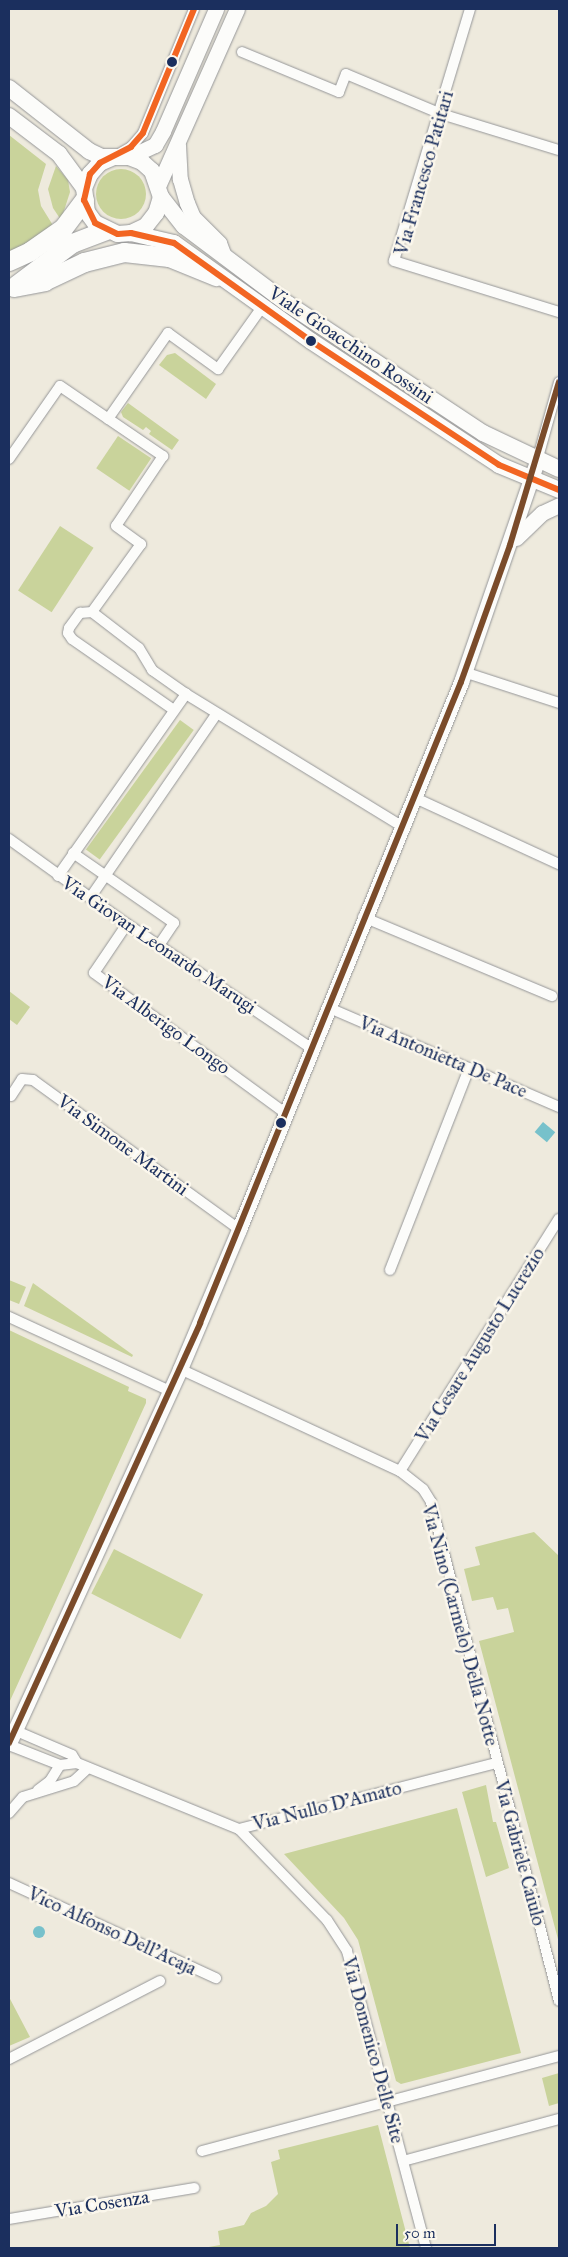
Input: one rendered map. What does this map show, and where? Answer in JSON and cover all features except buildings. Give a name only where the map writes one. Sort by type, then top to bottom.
[{"type":"highway","points":[[9,261],[30,251],[63,228],[84,194]]},
{"type":"highway","points":[[11,288],[72,243],[106,230]]},
{"type":"highway","points":[[11,288],[44,281],[84,262],[124,252],[169,257],[222,268]]},
{"type":"main road","points":[[84,194],[90,174],[100,163],[155,145],[163,132],[216,9]]},
{"type":"main road","points":[[131,233],[151,219],[178,144],[237,9]]},
{"type":"main road","name":"Viale Gioacchino Rossini","points":[[9,88],[102,158],[122,157],[142,162],[184,226],[222,268],[262,307],[499,465],[559,490]]},
{"type":"main road","points":[[9,116],[59,154],[84,194],[88,212],[106,230]]},
{"type":"main road","points":[[178,144],[180,179],[187,203],[193,217],[219,243],[222,268]]},
{"type":"main road","name":"Viale Gioacchino Rossini","points":[[106,230],[131,233],[174,243],[222,268],[483,433],[537,461],[559,469]]},
{"type":"main road","points":[[10,1739],[180,1369],[239,1229],[363,917],[464,672],[510,545],[537,461]]},
{"type":"main road","points":[[510,545],[530,522],[559,506]]},
{"type":"street","points":[[122,157],[143,133],[194,9]]},
{"type":"street","name":"Via Francesco Patitari","points":[[470,9],[441,114],[394,261],[559,312]]},
{"type":"street","points":[[242,52],[339,92],[346,74],[441,114],[559,150]]},
{"type":"street","points":[[108,419],[168,333],[218,369],[262,307]]},
{"type":"street","points":[[537,461],[559,382]]},
{"type":"street","points":[[9,458],[60,386],[163,456],[116,526],[140,544],[92,612]]},
{"type":"street","points":[[174,710],[72,639],[68,633],[80,613],[92,612],[139,648],[152,670],[186,694],[401,826]]},
{"type":"street","points":[[464,672],[559,703]]},
{"type":"street","points":[[58,876],[186,694]]},
{"type":"street","points":[[90,898],[217,713]]},
{"type":"street","points":[[413,797],[559,864]]},
{"type":"street","name":"Via Giovan Leonardo Marugi","points":[[9,839],[127,924],[311,1048]]},
{"type":"street","points":[[73,853],[174,923],[159,945]]},
{"type":"street","points":[[363,917],[552,996]]},
{"type":"street","name":"Via Alberigo Longo","points":[[127,924],[94,973],[285,1113]]},
{"type":"street","name":"Via Antonietta De Pace","points":[[327,1007],[559,1107]]},
{"type":"street","points":[[390,1270],[469,1068]]},
{"type":"street","name":"Via Simone Martini","points":[[11,1096],[22,1079],[33,1080],[239,1229]]},
{"type":"street","name":"Via Cesare Augusto Lucrezio","points":[[400,1471],[558,1226]]},
{"type":"street","points":[[9,1317],[170,1391]]},
{"type":"street","name":"Via Nino (Carmelo) Della Notte","points":[[180,1369],[400,1471],[422,1489],[431,1502],[496,1763]]},
{"type":"street","points":[[10,1739],[60,1765],[77,1763]]},
{"type":"street","name":"Via Nullo D'Amato","points":[[10,1739],[72,1755],[77,1763],[88,1768],[239,1829],[496,1763]]},
{"type":"street","name":"Via Gabriele Caiulo","points":[[496,1763],[559,2001]]},
{"type":"street","points":[[9,1813],[16,1802],[50,1781],[60,1765]]},
{"type":"street","points":[[35,1792],[74,1781],[88,1768]]},
{"type":"street","name":"Via Domenico Delle Site","points":[[239,1829],[327,1920],[347,1951],[426,2248]]},
{"type":"street","name":"Vico Alfonso Dell'Acaja","points":[[9,1883],[216,1978]]},
{"type":"street","points":[[9,2059],[160,1981]]},
{"type":"street","points":[[202,2151],[559,2056]]},
{"type":"street","points":[[403,2161],[559,2119]]},
{"type":"street","name":"Via Cosenza","points":[[9,2219],[194,2188]]},
{"type":"green space","points":[[9,135],[46,164],[38,190],[41,206],[54,227],[9,253]]},
{"type":"green space","points":[[56,166],[68,180],[70,192],[61,220],[53,208],[48,189]]},
{"type":"green space","points":[[121,169],[131,171],[139,176],[144,184],[146,194],[144,204],[139,212],[131,217],[121,219],[111,217],[103,212],[98,204],[96,194],[98,184],[103,176],[111,171]]},
{"type":"green space","points":[[175,353],[216,384],[206,399],[159,365],[167,355]]},
{"type":"green space","points":[[128,403],[179,440],[172,450],[149,434],[151,431],[146,427],[143,430],[123,417],[121,412]]},
{"type":"green space","points":[[118,436],[151,458],[129,491],[96,468]]},
{"type":"green space","points":[[60,526],[94,548],[52,612],[18,591]]},
{"type":"green space","points":[[180,720],[194,730],[100,859],[86,849]]},
{"type":"green space","points":[[9,991],[30,1007],[17,1025],[9,1019]]},
{"type":"green space","points":[[9,1280],[26,1287],[19,1304],[9,1300]]},
{"type":"green space","points":[[33,1283],[133,1355],[132,1357],[24,1306]]},
{"type":"green space","points":[[9,1330],[129,1387],[128,1391],[146,1399],[146,1403],[9,1703]]},
{"type":"green space","points":[[534,1532],[559,1556],[559,1943],[479,1641],[514,1632],[508,1608],[497,1610],[493,1597],[472,1601],[464,1569],[480,1565],[475,1547]]},
{"type":"green space","points":[[114,1549],[203,1594],[180,1639],[91,1594]]},
{"type":"green space","points":[[486,1785],[493,1822],[496,1822],[509,1868],[486,1877],[462,1792]]},
{"type":"green space","points":[[457,1808],[521,2053],[401,2084],[396,2081],[358,1940],[344,1918],[284,1854]]},
{"type":"green space","points":[[9,1997],[30,2037],[9,2046]]},
{"type":"green space","points":[[559,2073],[559,2103],[549,2106],[542,2078]]},
{"type":"green space","points":[[378,2125],[410,2248],[203,2248],[220,2245],[218,2231],[244,2225],[251,2213],[266,2206],[278,2194],[271,2162],[280,2159],[278,2150]]},
{"type":"water","points":[[543,1122],[555,1132],[547,1142],[535,1132]]},
{"type":"water","points":[[37,1926],[41,1926],[45,1932],[41,1938],[37,1938],[33,1934],[33,1930]]},
{"type":"transit line","points":[[194,9],[143,133],[131,147],[100,163],[90,174],[84,200],[95,223],[118,234],[131,233],[174,243],[311,341],[499,465],[559,490]]},
{"type":"transit line","points":[[9,1743],[200,1323],[461,682],[510,545],[559,382]]}]
